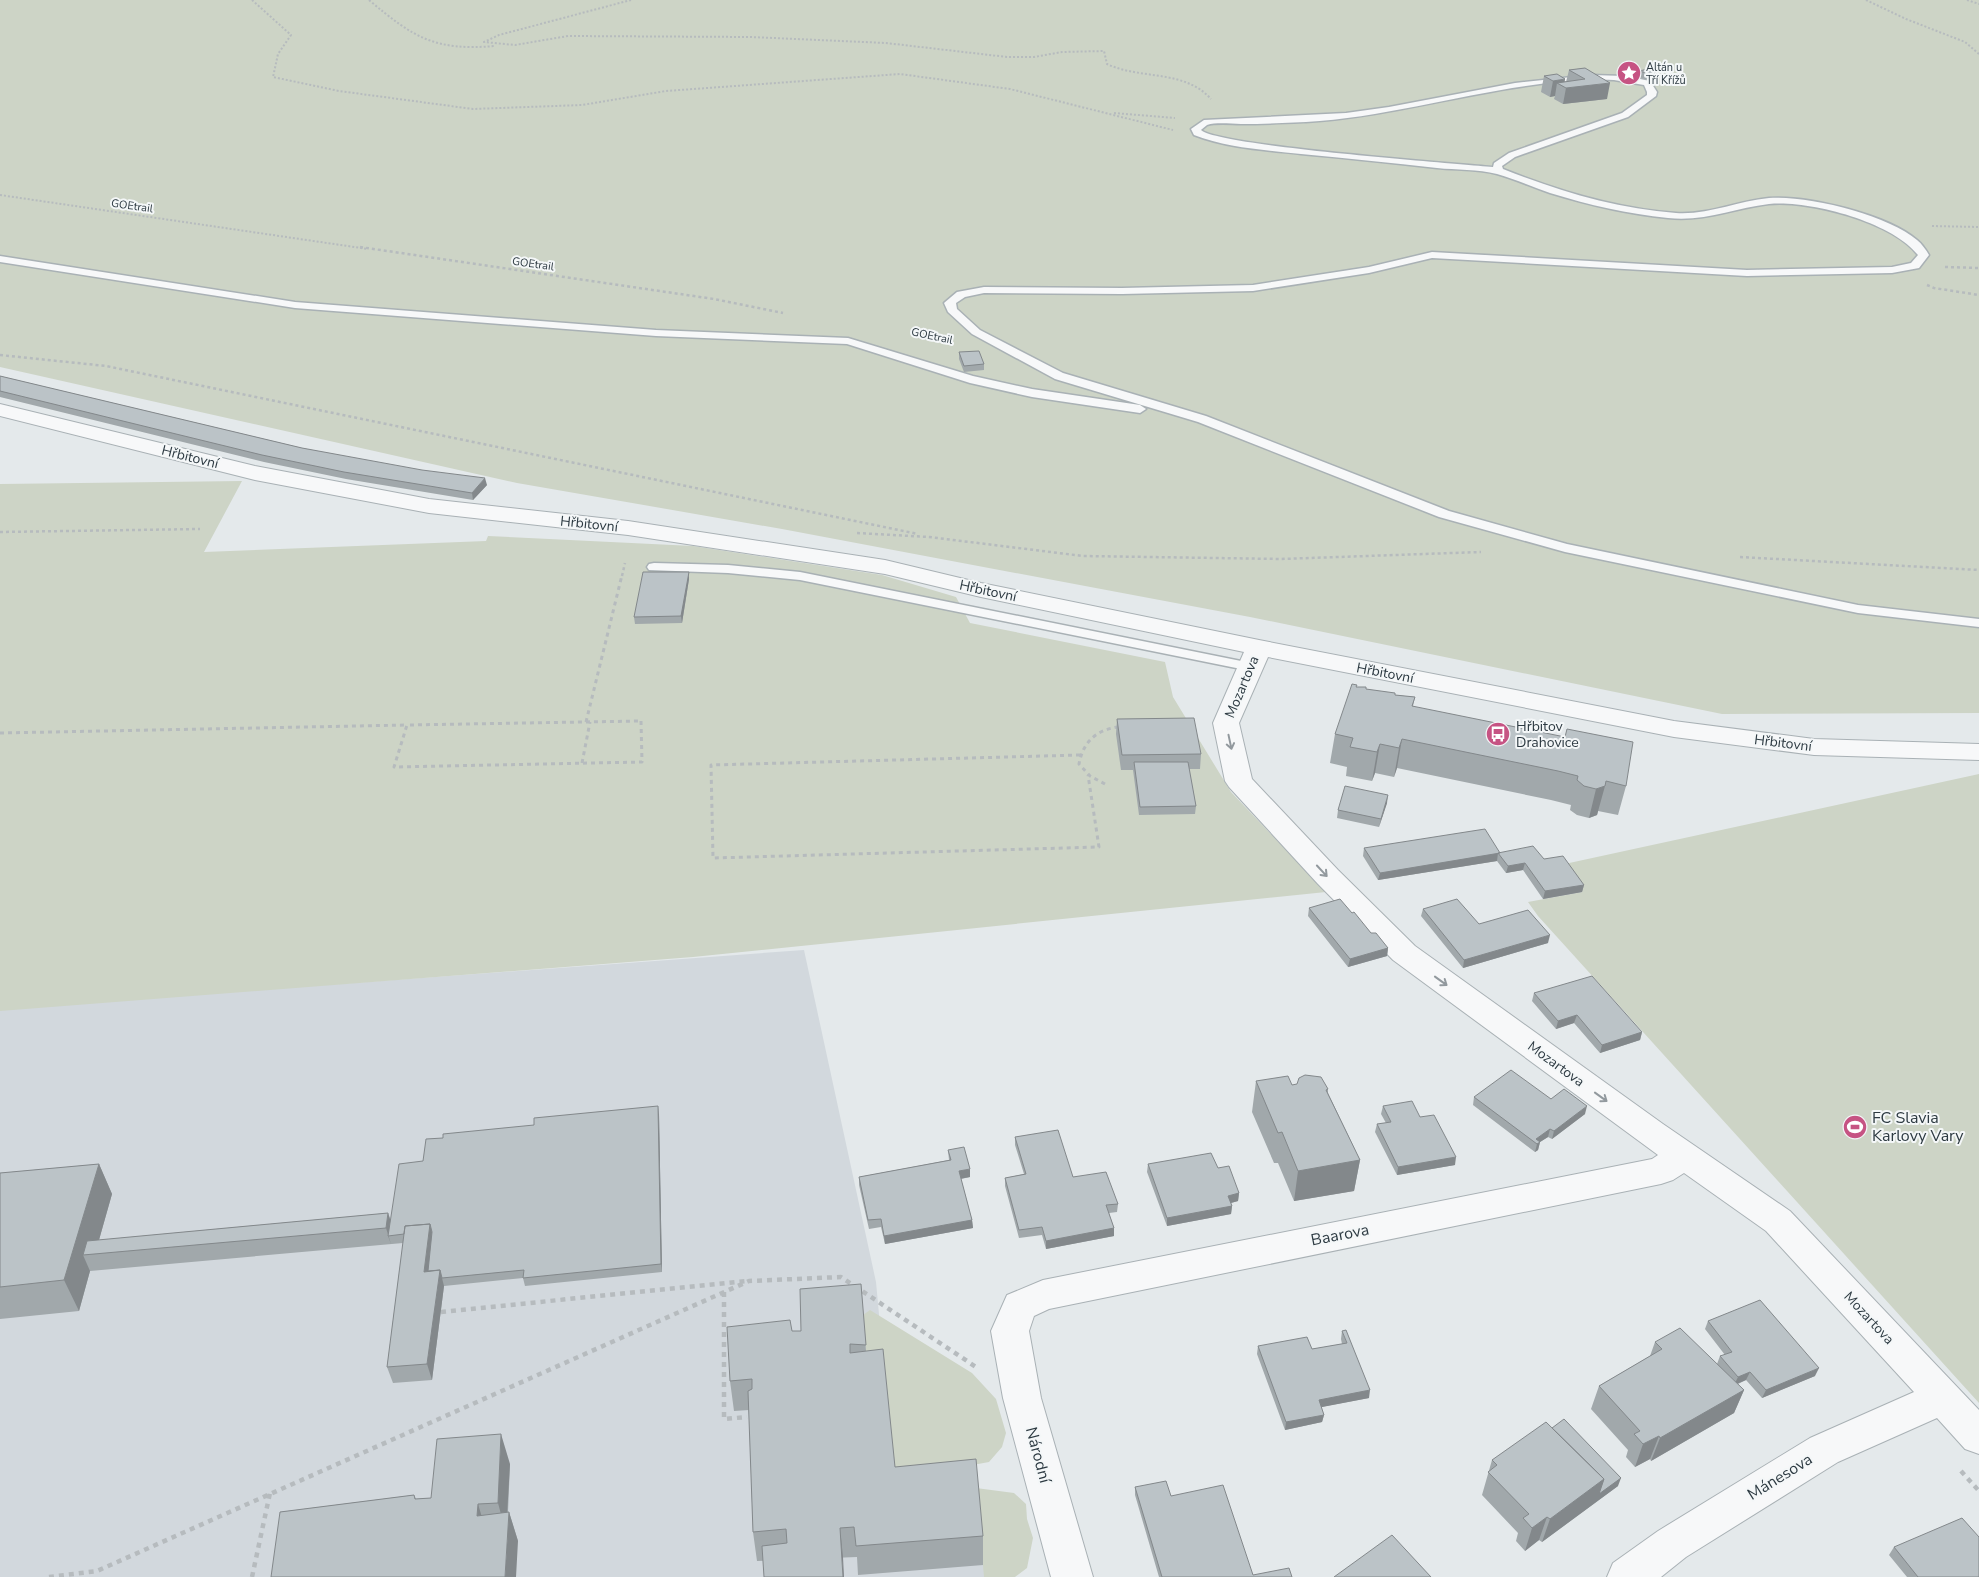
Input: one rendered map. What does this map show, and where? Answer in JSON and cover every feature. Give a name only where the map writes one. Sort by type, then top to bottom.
[{"type":"street","name":"Hřbitovní","points":[[0,410],[255,473],[429,506],[628,528],[885,567],[1255,658],[1674,729],[1814,747],[1979,752]]},
{"type":"street","name":"Mozartova","points":[[1255,658],[1226,723],[1239,781],[1328,877],[1404,953],[1651,1133],[1778,1221],[1979,1437]]},
{"type":"street","name":"Baarova","points":[[1010,1331],[1020,1306],[1043,1295],[1661,1171],[1685,1155]]},
{"type":"street","name":"Národní","points":[[1010,1331],[1022,1398],[1072,1577]]},
{"type":"street","name":"Mánesova","points":[[1628,1577],[1672,1544],[1824,1450],[1943,1397]]},
{"type":"lane","points":[[1498,171],[1497,165],[1512,155],[1625,115],[1651,96],[1650,87],[1647,83],[1628,78],[1579,78],[1468,93],[1388,110],[1312,120],[1218,121],[1204,123],[1196,128],[1200,135],[1210,138],[1262,147],[1498,171],[1558,192],[1601,203],[1668,216],[1714,214],[1752,203],[1771,201],[1812,204],[1892,228],[1908,236],[1921,247],[1924,255],[1915,266],[1892,270],[1747,273],[1432,255],[1369,270],[1252,288],[1132,291],[984,290],[954,297],[950,303],[952,310],[976,332],[1059,376],[1202,418],[1444,514],[1565,548],[1858,609],[1979,623]]},
{"type":"lane","points":[[0,259],[295,304],[656,333],[848,341],[979,381],[1032,393],[1202,418]]},
{"type":"lane","points":[[654,567],[728,569],[800,576],[1255,658]]},
{"type":"path","points":[[252,0],[291,35],[278,54],[273,77],[339,91],[473,109],[582,105],[666,91],[900,74],[1010,89],[1210,138]]},
{"type":"path","points":[[369,0],[417,36],[439,44],[459,48],[515,45],[568,36],[751,37],[886,43],[1006,57],[1034,58],[1062,52],[1104,51],[1107,64],[1125,72],[1176,79],[1197,88],[1210,98],[1218,121]]},
{"type":"path","points":[[515,45],[484,42],[498,35],[631,0]]},
{"type":"path","points":[[1866,0],[1906,19],[1965,42],[1979,54]]},
{"type":"path","points":[[1967,0],[1979,4]]},
{"type":"path","points":[[1106,112],[1150,116]]},
{"type":"path","name":"GOEtrail","points":[[0,195],[714,298],[791,315]]},
{"type":"path","points":[[1892,270],[1934,288],[1979,295]]},
{"type":"path","points":[[0,355],[106,366],[929,536],[1083,556],[1281,559],[1487,552]]},
{"type":"path","points":[[0,532],[200,529]]},
{"type":"path","points":[[851,532],[929,536]]},
{"type":"path","points":[[1733,557],[1979,570]]},
{"type":"path","points":[[582,764],[588,722],[625,564]]},
{"type":"path","points":[[0,733],[407,725],[641,721],[642,762],[394,767],[407,725]]},
{"type":"path","points":[[1104,784],[1088,775],[1079,764],[1083,746],[1098,733],[1114,727],[1124,727]]},
{"type":"path","points":[[1080,755],[711,765],[713,858],[1099,847],[1088,775]]},
{"type":"path","points":[[441,1312],[749,1281],[841,1277],[1022,1398]]},
{"type":"path","points":[[49,1577],[97,1571],[749,1281]]},
{"type":"path","points":[[724,1292],[724,1419],[747,1417]]},
{"type":"path","points":[[252,1577],[271,1492]]},
{"type":"shaded area","points":[[0,0],[1979,0],[1979,713],[1722,714],[1250,617],[782,529],[517,483],[0,367]]},
{"type":"shaded area","points":[[242,481],[204,552],[486,541],[488,536],[693,546],[882,575],[956,597],[970,623],[1165,662],[1173,697],[1231,792],[1326,892],[693,957],[0,1011],[0,484]]},
{"type":"shaded area","name":"FC Slavia Karlovy Vary","points":[[1979,774],[1979,1403],[1538,916],[1528,902],[1582,892],[1560,865]]},
{"type":"shaded area","points":[[804,950],[876,1282],[896,1497],[976,1488],[985,1577],[0,1577],[0,1009]]},
{"type":"shaded area","points":[[870,1310],[972,1373],[996,1399],[1006,1433],[1002,1447],[989,1462],[951,1469],[895,1484],[868,1375],[863,1315]]},
{"type":"shaded area","points":[[976,1488],[1014,1493],[1026,1504],[1027,1519],[1033,1538],[1027,1568],[1015,1577],[984,1577]]},
{"type":"building","points":[[1585,68],[1610,83],[1566,88],[1557,83],[1585,79],[1569,70]]},
{"type":"building","points":[[1648,69],[1657,71],[1650,74],[1639,71]]},
{"type":"building","points":[[1557,74],[1565,79],[1553,81],[1544,76]]},
{"type":"building","points":[[979,351],[984,364],[964,366],[959,352]]},
{"type":"building","points":[[0,376],[302,448],[422,470],[485,478],[472,493],[344,472],[262,455],[0,391]]},
{"type":"building","points":[[643,572],[689,572],[681,616],[634,617]]},
{"type":"building","points":[[1352,684],[1357,685],[1356,687],[1366,687],[1366,689],[1395,693],[1395,695],[1415,697],[1412,706],[1565,737],[1567,729],[1633,742],[1626,786],[1606,781],[1605,786],[1596,789],[1584,786],[1577,780],[1578,776],[1402,739],[1399,748],[1380,744],[1377,752],[1350,747],[1353,738],[1335,734]]},
{"type":"building","points":[[1194,718],[1201,754],[1122,755],[1117,719]]},
{"type":"building","points":[[1134,762],[1188,762],[1196,806],[1140,807]]},
{"type":"building","points":[[1345,786],[1388,795],[1381,819],[1338,810]]},
{"type":"building","points":[[1485,829],[1500,853],[1380,873],[1364,848]]},
{"type":"building","points":[[1533,846],[1544,859],[1563,856],[1584,885],[1545,891],[1525,863],[1508,866],[1498,853]]},
{"type":"building","points":[[1340,899],[1352,913],[1354,912],[1371,933],[1376,933],[1388,948],[1350,959],[1309,908]]},
{"type":"building","points":[[1457,899],[1479,924],[1528,910],[1550,935],[1464,960],[1423,909]]},
{"type":"building","points":[[1592,976],[1642,1032],[1602,1045],[1577,1015],[1558,1021],[1534,993]]},
{"type":"building","points":[[1511,1070],[1551,1099],[1564,1089],[1587,1106],[1554,1131],[1550,1129],[1536,1139],[1540,1142],[1537,1144],[1474,1097]]},
{"type":"building","points":[[1305,1075],[1321,1077],[1360,1160],[1298,1171],[1282,1132],[1278,1133],[1256,1081],[1288,1076],[1292,1085],[1297,1084],[1299,1078]]},
{"type":"building","points":[[1412,1101],[1420,1117],[1434,1115],[1456,1157],[1398,1167],[1377,1124],[1391,1122],[1383,1106]]},
{"type":"building","points":[[658,1106],[661,1264],[523,1278],[524,1270],[442,1278],[440,1270],[428,1271],[432,1232],[430,1224],[405,1226],[404,1234],[388,1236],[399,1164],[423,1161],[426,1139],[443,1138],[443,1134],[534,1125],[534,1118]]},
{"type":"building","points":[[1058,1130],[1073,1177],[1106,1172],[1118,1204],[1106,1205],[1114,1228],[1046,1241],[1042,1227],[1019,1230],[1005,1178],[1026,1174],[1015,1137]]},
{"type":"building","points":[[964,1147],[970,1169],[959,1171],[972,1220],[884,1236],[881,1219],[868,1220],[859,1177],[951,1160],[948,1150]]},
{"type":"building","points":[[1211,1153],[1218,1168],[1229,1166],[1239,1193],[1228,1196],[1232,1206],[1167,1218],[1148,1164]]},
{"type":"building","points":[[99,1164],[64,1280],[0,1287],[0,1173]]},
{"type":"building","points":[[388,1213],[386,1228],[83,1255],[87,1241]]},
{"type":"building","points":[[430,1224],[424,1272],[440,1270],[427,1364],[387,1367],[405,1226]]},
{"type":"building","points":[[861,1284],[866,1345],[850,1344],[850,1353],[883,1349],[895,1467],[976,1459],[983,1536],[856,1546],[854,1527],[840,1528],[843,1577],[764,1577],[762,1546],[787,1543],[786,1529],[753,1532],[748,1391],[752,1389],[752,1379],[730,1381],[727,1327],[790,1320],[792,1331],[801,1331],[800,1289]]},
{"type":"building","points":[[1760,1300],[1819,1368],[1766,1390],[1750,1372],[1738,1377],[1720,1356],[1732,1352],[1708,1321]]},
{"type":"building","points":[[1680,1328],[1744,1390],[1660,1438],[1659,1436],[1643,1444],[1634,1434],[1640,1431],[1599,1386],[1662,1349],[1655,1342]]},
{"type":"building","points":[[1346,1330],[1370,1390],[1319,1400],[1324,1415],[1286,1422],[1258,1346],[1307,1337],[1312,1349],[1347,1343],[1342,1331]]},
{"type":"building","points":[[1564,1419],[1621,1478],[1599,1494],[1604,1479],[1552,1428]]},
{"type":"building","points":[[1546,1422],[1604,1479],[1550,1519],[1547,1517],[1532,1528],[1523,1518],[1529,1514],[1488,1472],[1497,1465],[1492,1460]]},
{"type":"building","points":[[501,1434],[498,1503],[478,1504],[477,1516],[509,1512],[505,1577],[271,1577],[280,1512],[414,1495],[415,1499],[431,1498],[437,1439]]},
{"type":"building","points":[[1166,1481],[1171,1496],[1223,1485],[1253,1575],[1289,1568],[1292,1577],[1162,1577],[1135,1487]]},
{"type":"building","points":[[1962,1518],[1979,1537],[1979,1577],[1918,1577],[1894,1547]]},
{"type":"building","points":[[1392,1535],[1431,1577],[1334,1577]]},
{"type":"place","name":"Altán u Tří Křížů","points":[[1629,73]]},
{"type":"place","name":"Hřbitov Drahovice","points":[[1498,734]]},
{"type":"place","name":"FC Slavia Karlovy Vary","points":[[1855,1127]]}]
